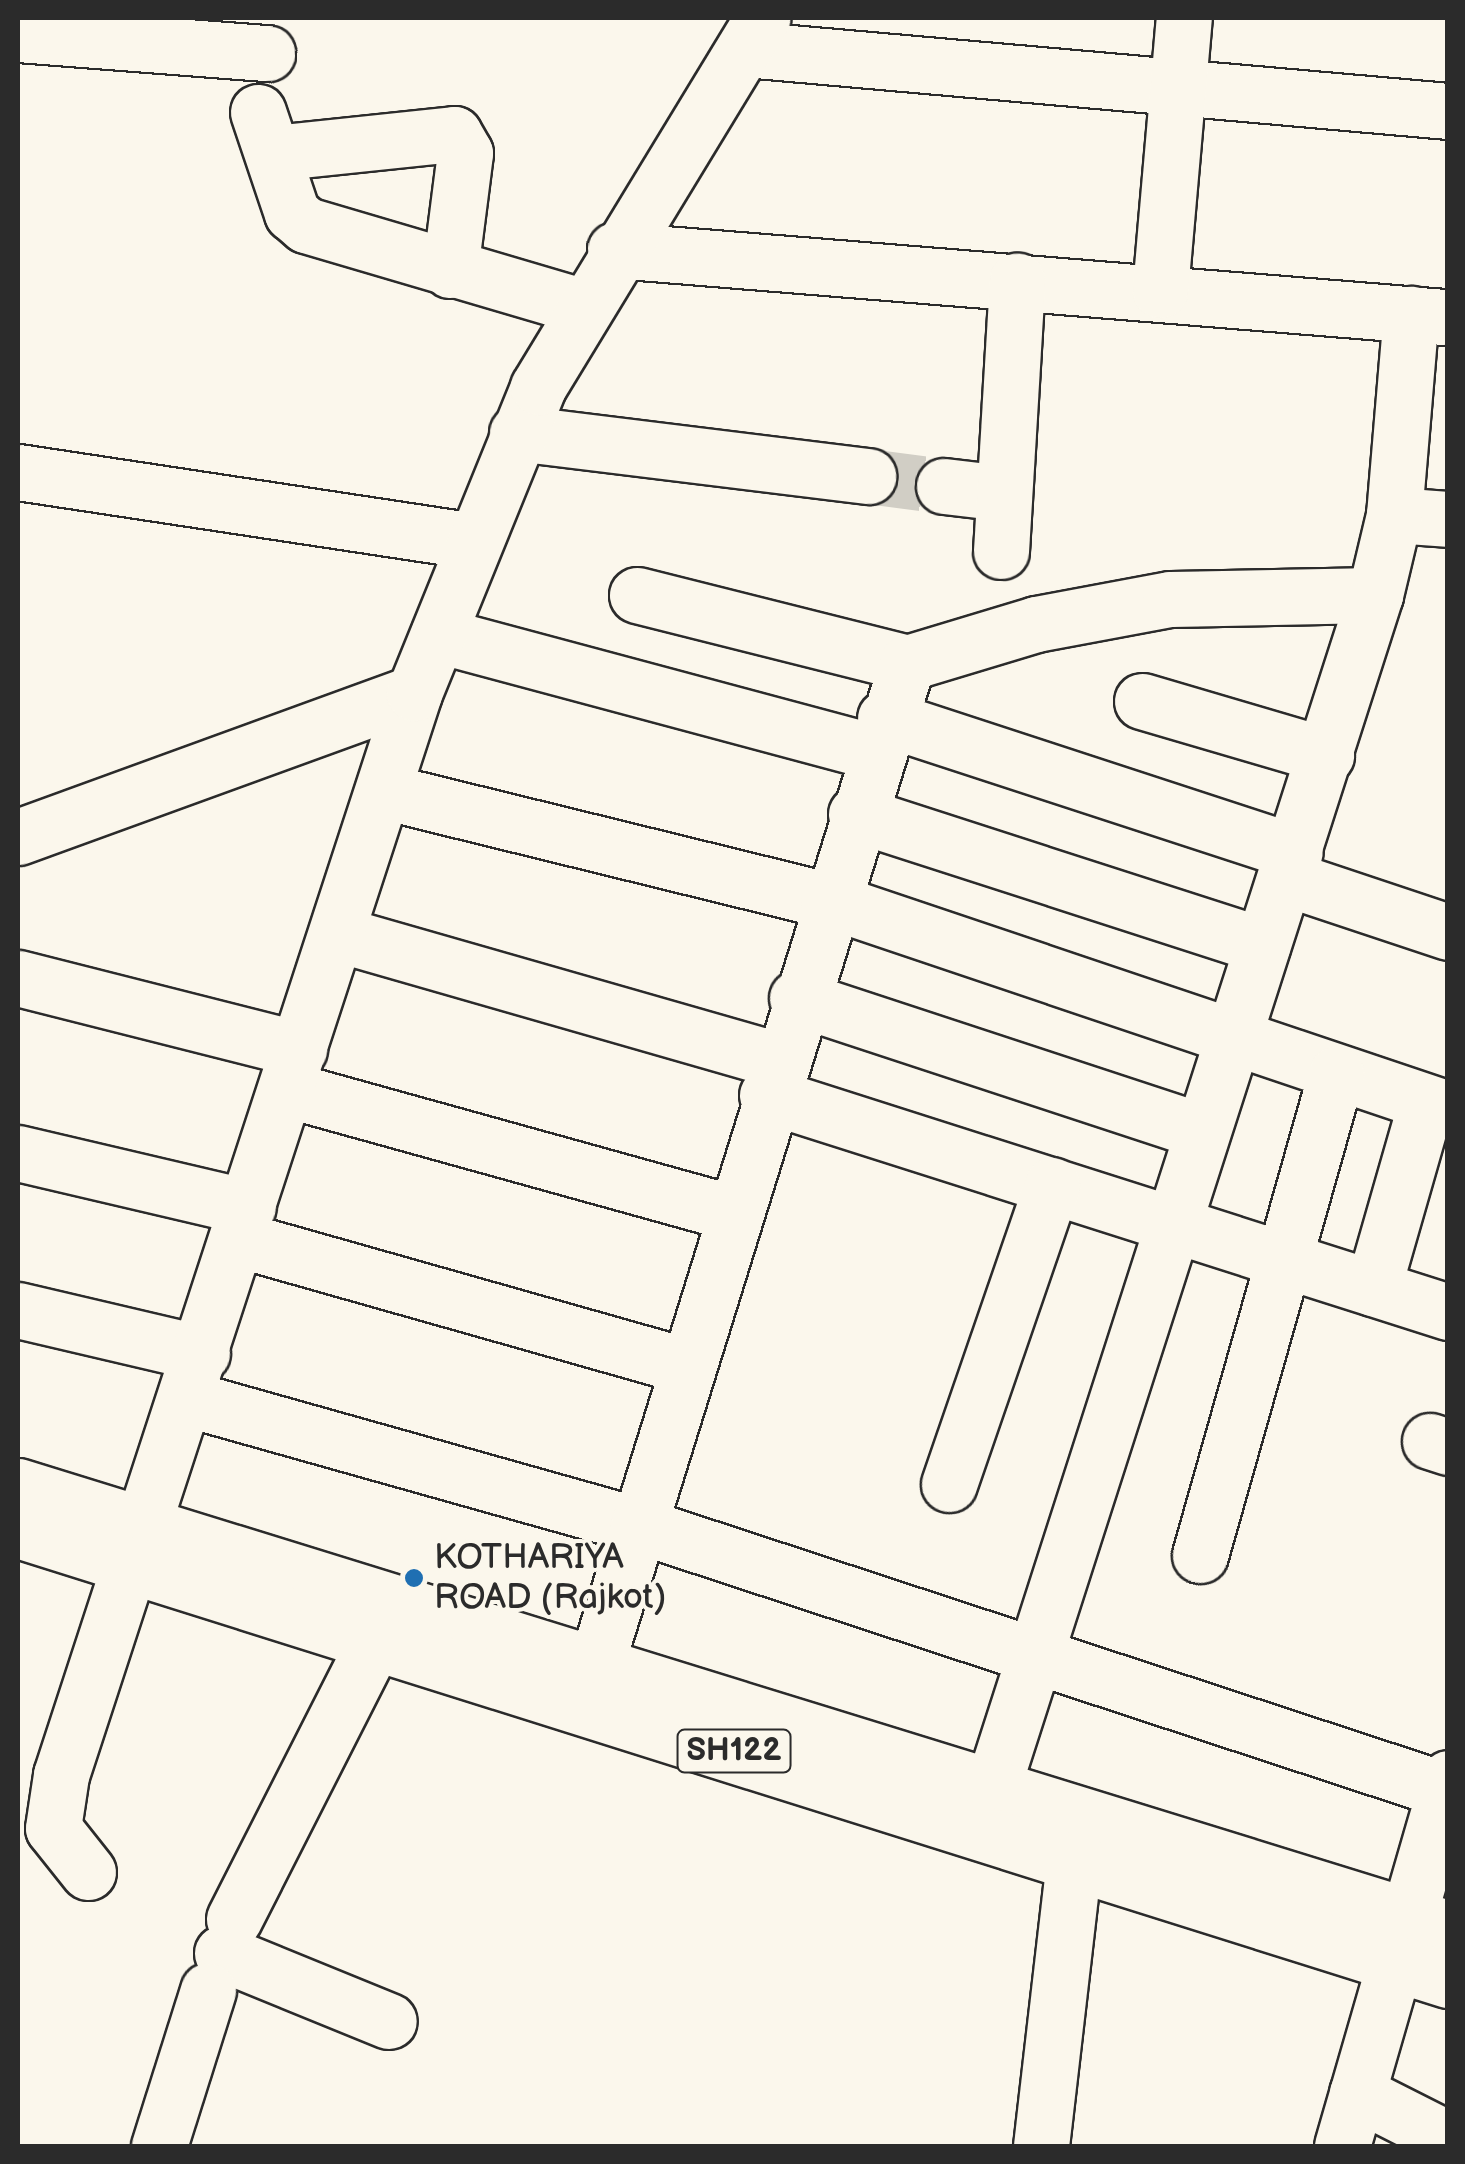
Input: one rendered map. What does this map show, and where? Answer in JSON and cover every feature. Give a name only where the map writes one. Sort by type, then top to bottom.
[{"type":"street","points":[[1160,290],[1184,18]]},
{"type":"street","points":[[88,1872],[59,1842],[52,1811],[141,1546],[414,693],[518,433],[581,306],[754,33],[1178,88],[1448,111]]},
{"type":"street","points":[[18,34],[267,54]]},
{"type":"street","points":[[450,270],[465,153],[454,134],[265,133],[306,225],[450,270],[581,306]]},
{"type":"street","points":[[615,250],[1160,290],[1429,316],[1376,595],[986,1807]]},
{"type":"street","points":[[1001,552],[1017,280]]},
{"type":"street","points":[[518,433],[868,476]]},
{"type":"street","points":[[18,472],[473,542]]},
{"type":"street","points":[[944,486],[1004,493]]},
{"type":"street","points":[[1394,515],[1448,519]]},
{"type":"street","points":[[637,595],[907,663],[1036,624],[1170,599],[1376,595]]},
{"type":"street","points":[[438,635],[879,735],[1290,865],[1448,932]]},
{"type":"street","points":[[597,1661],[772,1077],[879,735],[907,663]]},
{"type":"street","points":[[18,837],[414,693]]},
{"type":"street","points":[[1142,701],[1326,755]]},
{"type":"street","points":[[384,791],[828,900],[1437,1106],[1374,1288]]},
{"type":"street","points":[[856,814],[1262,945]]},
{"type":"street","points":[[338,934],[772,1077],[1052,1184],[1448,1312]]},
{"type":"street","points":[[18,978],[731,1212]]},
{"type":"street","points":[[797,998],[1202,1131]]},
{"type":"street","points":[[1200,1556],[1336,1074]]},
{"type":"street","points":[[18,1154],[686,1366]]},
{"type":"street","points":[[949,1484],[1052,1184]]},
{"type":"street","points":[[18,1310],[195,1376],[638,1526],[1446,1786],[1415,1935],[1342,2146]]},
{"type":"street","name":"SH122","points":[[18,1486],[141,1546],[376,1639],[986,1807],[1415,1935],[1448,1980]]},
{"type":"street","name":"SH122","points":[[18,1530],[141,1546],[597,1661],[986,1807],[1074,1862],[1415,1935]]},
{"type":"street","points":[[158,2146],[221,1954],[376,1639]]},
{"type":"street","points":[[1041,2146],[1074,1862]]},
{"type":"street","points":[[221,1954],[389,2021]]},
{"type":"street","points":[[1358,2093],[1448,2139]]},
{"type":"tunnel","points":[[868,476],[944,486]]},
{"type":"place","name":"KOTHARIYA ROAD (Rajkot)","points":[[414,1578]]}]
